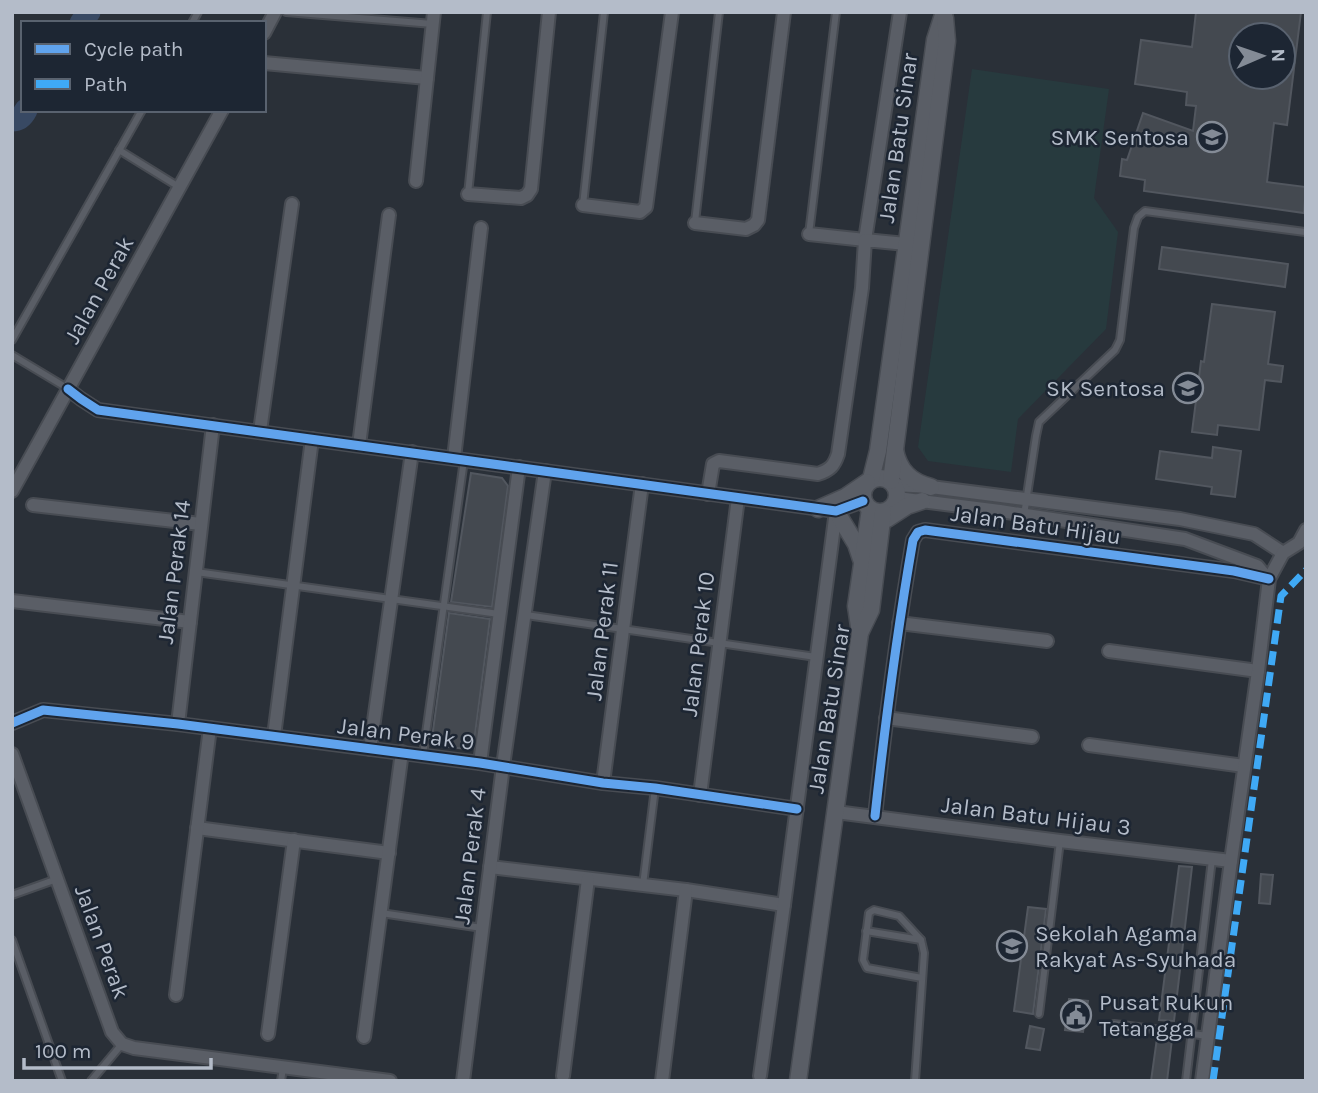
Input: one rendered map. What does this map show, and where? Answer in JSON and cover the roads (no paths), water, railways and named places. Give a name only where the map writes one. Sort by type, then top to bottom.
[{"type":"street","points":[[266,29],[275,12]]},
{"type":"street","points":[[468,194],[521,198],[531,189],[549,12]]},
{"type":"street","points":[[583,205],[640,212],[646,206],[672,12]]},
{"type":"street","points":[[695,223],[746,229],[758,220],[784,12]]},
{"type":"street","points":[[708,494],[713,464],[719,461],[818,474],[830,470],[835,464],[862,288],[864,240],[900,12]]},
{"type":"street","name":"Jalan Batu Sinar","points":[[869,480],[878,451],[934,40],[944,12],[947,41],[894,448],[894,488]]},
{"type":"street","points":[[416,181],[434,18]]},
{"type":"street","points":[[266,63],[427,78]]},
{"type":"street","name":"Jalan Perak","points":[[12,491],[221,112]]},
{"type":"street","points":[[260,431],[292,204]]},
{"type":"street","points":[[359,445],[388,215]]},
{"type":"street","points":[[459,459],[481,228]]},
{"type":"street","points":[[809,234],[906,244]]},
{"type":"street","points":[[68,389],[80,400],[98,410],[818,509],[890,509],[894,488],[881,477],[869,480],[845,497],[818,509]]},
{"type":"street","name":"Jalan Perak 14","points":[[178,724],[212,425]]},
{"type":"street","points":[[274,736],[312,439]]},
{"type":"street","points":[[880,529],[893,513],[927,494],[906,474],[894,448]]},
{"type":"street","points":[[370,749],[412,452]]},
{"type":"street","name":"Jalan Perak 4","points":[[480,763],[519,467]]},
{"type":"street","name":"Jalan Perak 4","points":[[463,1081],[503,766],[545,471]]},
{"type":"street","points":[[860,633],[856,606],[872,507],[862,491],[869,480]]},
{"type":"street","name":"Jalan Perak 11","points":[[603,783],[642,484]]},
{"type":"street","name":"Jalan Batu Hijau","points":[[894,488],[1024,515],[1185,539],[1257,566],[1269,579]]},
{"type":"street","name":"Jalan Batu Hijau","points":[[927,494],[1026,499],[1180,519],[1254,534],[1283,554]]},
{"type":"street","name":"Jalan Perak 10","points":[[700,795],[738,498]]},
{"type":"street","points":[[33,505],[201,524]]},
{"type":"street","name":"Jalan Batu Sinar","points":[[798,1081],[860,633],[871,610],[880,529],[872,507]]},
{"type":"street","points":[[836,511],[856,544],[862,561]]},
{"type":"street","name":"Jalan Batu Sinar","points":[[760,1076],[836,511]]},
{"type":"street","name":"Jalan Batu Hijau","points":[[875,816],[899,623],[913,540],[918,532],[925,530],[1234,571],[1269,579]]},
{"type":"street","points":[[1202,1081],[1269,579],[1283,554],[1299,543],[1306,530]]},
{"type":"street","points":[[12,601],[190,622]]},
{"type":"street","points":[[899,623],[1047,641]]},
{"type":"street","points":[[1109,651],[1258,671]]},
{"type":"street","name":"Jalan Perak 9","points":[[12,723],[43,710],[210,727],[797,809]]},
{"type":"street","points":[[886,718],[1032,737]]},
{"type":"street","points":[[176,995],[210,727]]},
{"type":"street","points":[[1089,745],[1244,766]]},
{"type":"street","points":[[364,1037],[402,752]]},
{"type":"street","name":"Jalan Perak","points":[[12,754],[112,1032],[122,1044]]},
{"type":"street","name":"Jalan Batu Hijau 3","points":[[836,812],[1231,861]]},
{"type":"street","points":[[197,828],[389,853]]},
{"type":"street","points":[[268,1034],[294,840]]},
{"type":"street","points":[[490,867],[686,890],[784,905]]},
{"type":"street","points":[[563,1076],[588,878]]},
{"type":"street","points":[[662,1081],[686,890]]},
{"type":"street","points":[[122,1044],[282,1074],[390,1081]]},
{"type":"lane","points":[[286,12],[434,18]]},
{"type":"lane","points":[[468,194],[487,12]]},
{"type":"lane","points":[[583,205],[604,12]]},
{"type":"lane","points":[[695,223],[719,12]]},
{"type":"lane","points":[[809,234],[836,12]]},
{"type":"lane","points":[[12,340],[141,112]]},
{"type":"lane","points":[[119,150],[179,187]]},
{"type":"lane","points":[[1024,515],[1039,422],[1115,350],[1121,340],[1134,228],[1138,217],[1145,211],[1305,232]]},
{"type":"lane","points":[[12,355],[68,389]]},
{"type":"lane","points":[[423,755],[444,606],[459,459]]},
{"type":"lane","points":[[196,572],[500,614]]},
{"type":"lane","points":[[526,615],[816,657]]},
{"type":"lane","points":[[643,886],[655,789]]},
{"type":"lane","points":[[1039,1014],[1059,841]]},
{"type":"lane","points":[[1186,1081],[1212,859]]},
{"type":"lane","points":[[12,895],[57,878]]},
{"type":"lane","points":[[915,1081],[924,953],[921,940],[899,916],[874,910],[869,913],[863,960],[867,968],[922,978]]},
{"type":"lane","points":[[381,913],[482,928]]},
{"type":"lane","points":[[866,931],[921,940]]},
{"type":"lane","points":[[12,940],[62,1081]]},
{"type":"lane","points":[[1114,1024],[1208,1036]]},
{"type":"lane","points":[[91,1081],[122,1044]]},
{"type":"waterway","points":[[82,21],[89,12]]},
{"type":"waterway","points":[[12,120],[24,112]]},
{"type":"place","name":"SMK Sentosa","points":[[1212,137]]},
{"type":"place","name":"SK Sentosa","points":[[1188,388]]},
{"type":"place","name":"Sekolah Agama Rakyat As-Syuhada","points":[[1012,946]]},
{"type":"place","name":"Pusat Rukun Tetangga","points":[[1076,1015]]}]
